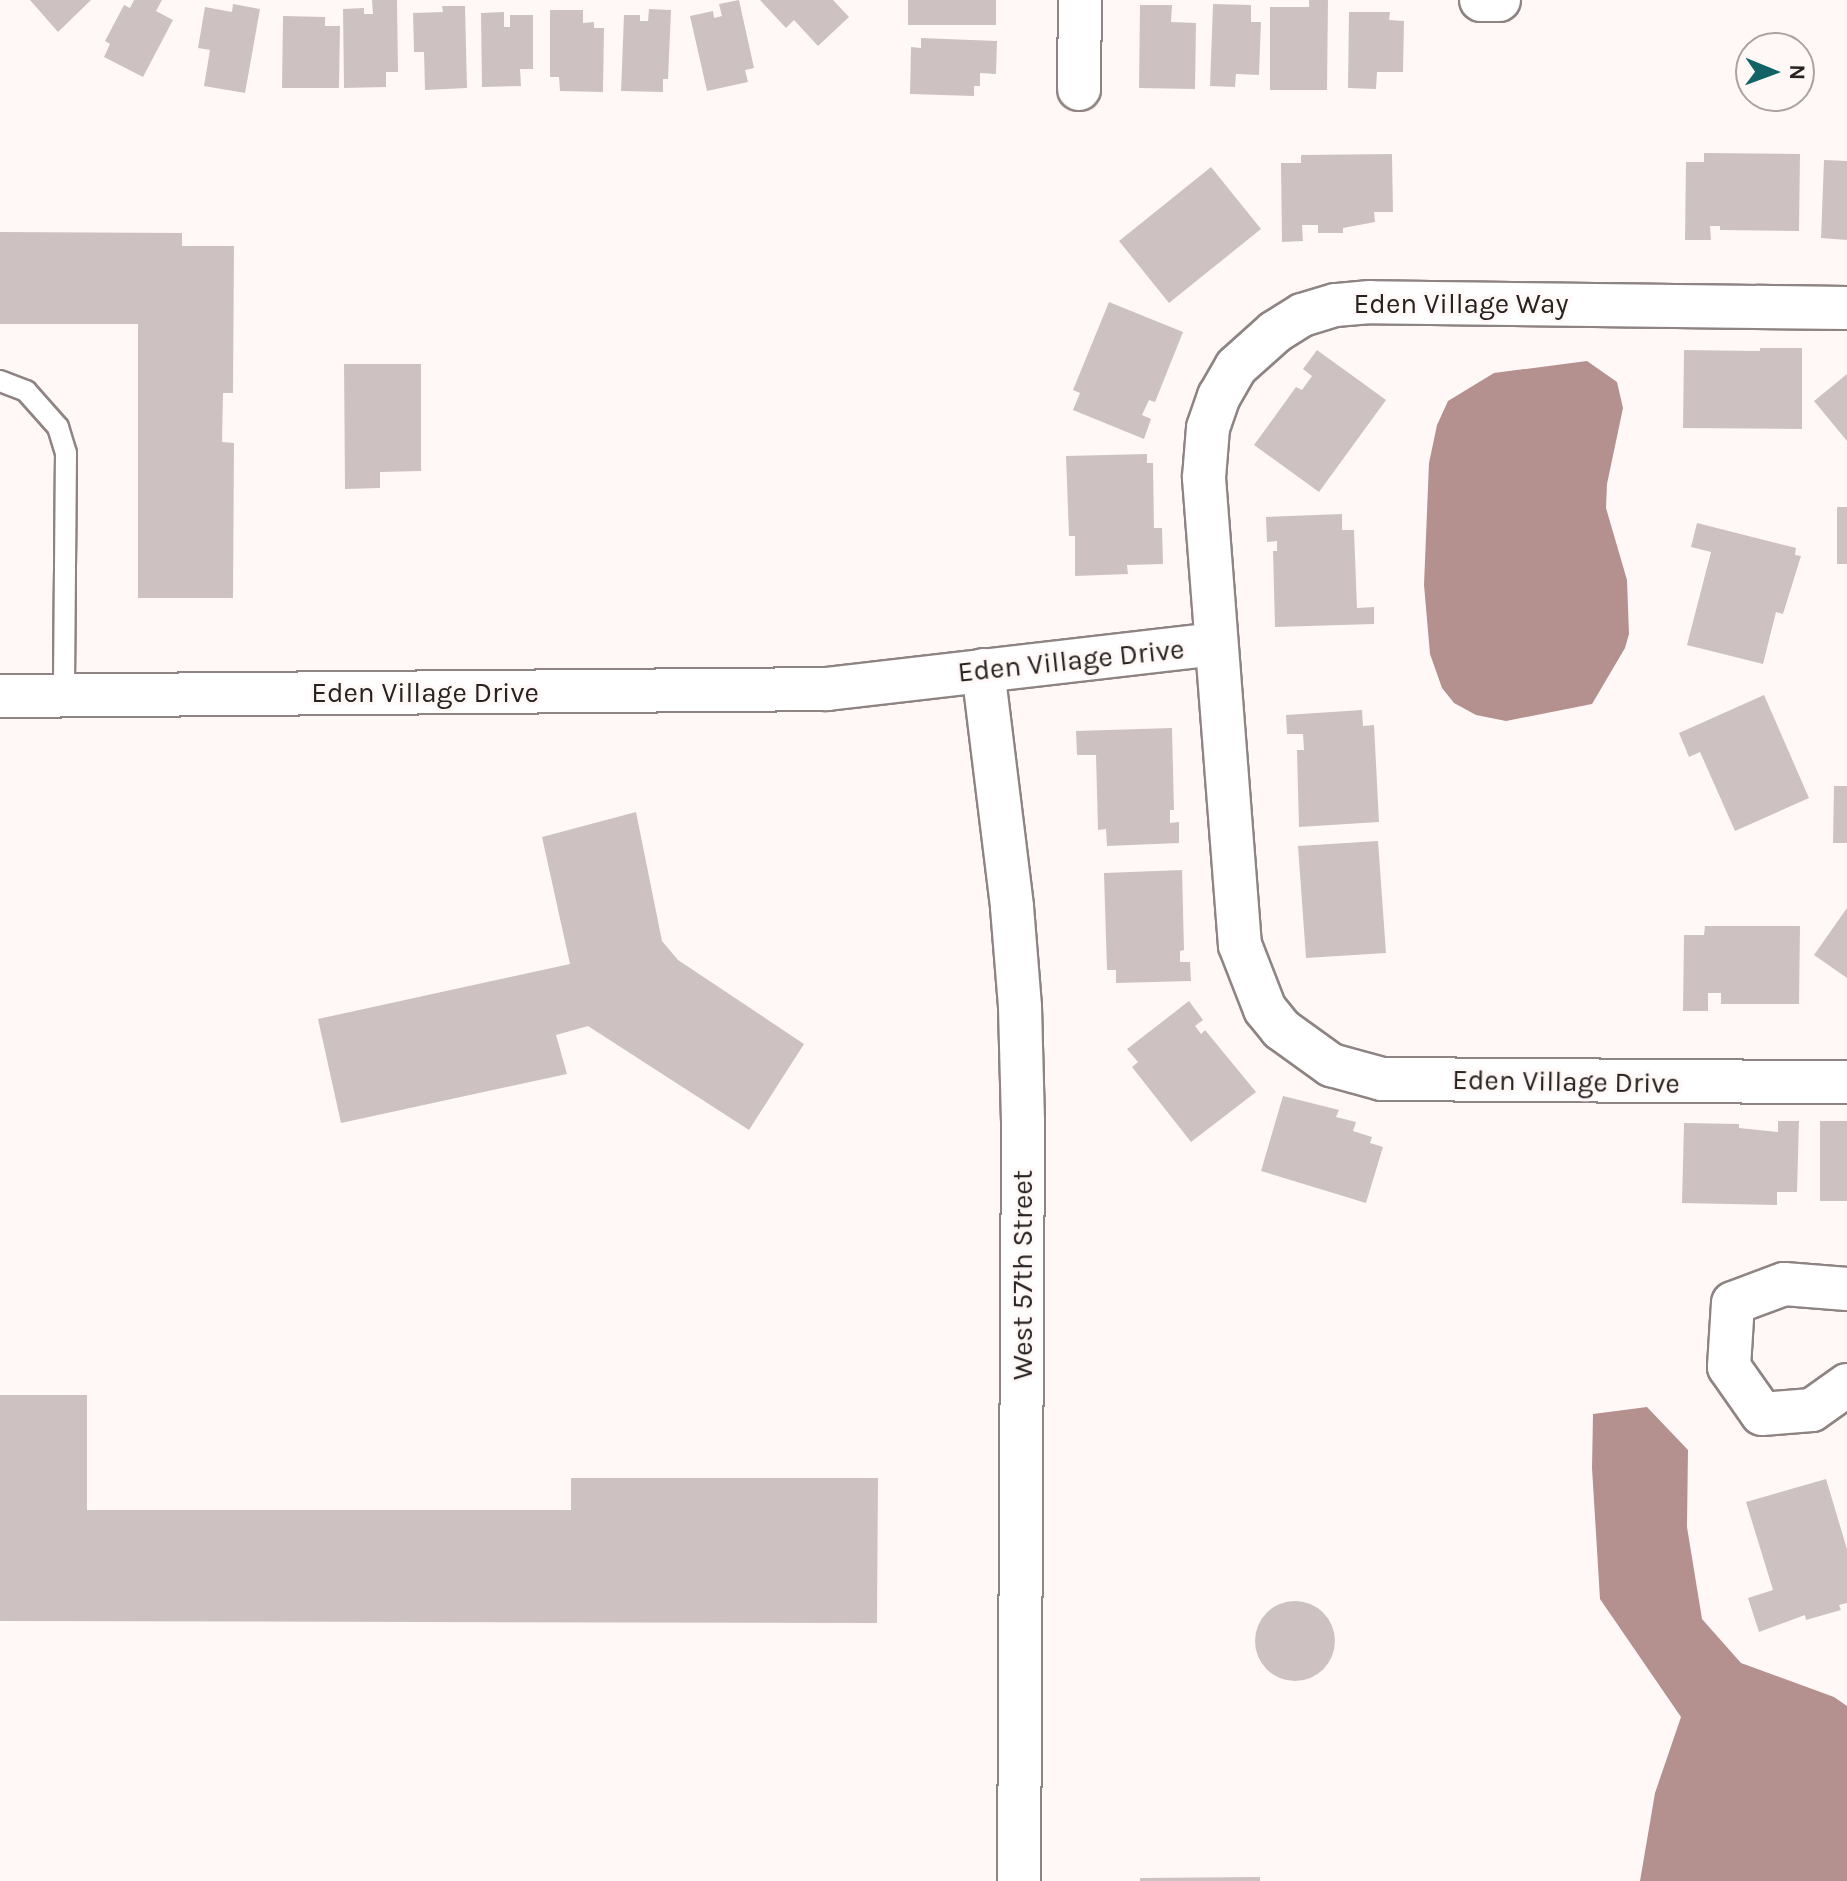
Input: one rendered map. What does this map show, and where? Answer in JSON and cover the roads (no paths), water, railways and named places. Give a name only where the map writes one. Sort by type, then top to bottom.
[{"type":"street","points":[[1079,89],[1080,0]]},
{"type":"street","points":[[1481,0],[1499,0]]},
{"type":"street","name":"Eden Village Way","points":[[1215,644],[1204,478],[1208,428],[1219,396],[1242,360],[1275,332],[1302,315],[1335,305],[1370,302],[1847,308]]},
{"type":"street","name":"Eden Village Drive","points":[[0,696],[827,689],[1215,644],[1240,945],[1265,1009],[1302,1047],[1347,1071],[1398,1080],[1847,1082]]},
{"type":"street","name":"West 57th Street","points":[[983,670],[1012,907],[1020,1007],[1023,1154],[1019,1881]]},
{"type":"street","points":[[1847,1289],[1784,1284],[1733,1303],[1729,1367],[1762,1414],[1812,1410],[1847,1385]]},
{"type":"lane","points":[[0,381],[26,391],[58,427],[66,453],[64,696]]}]
